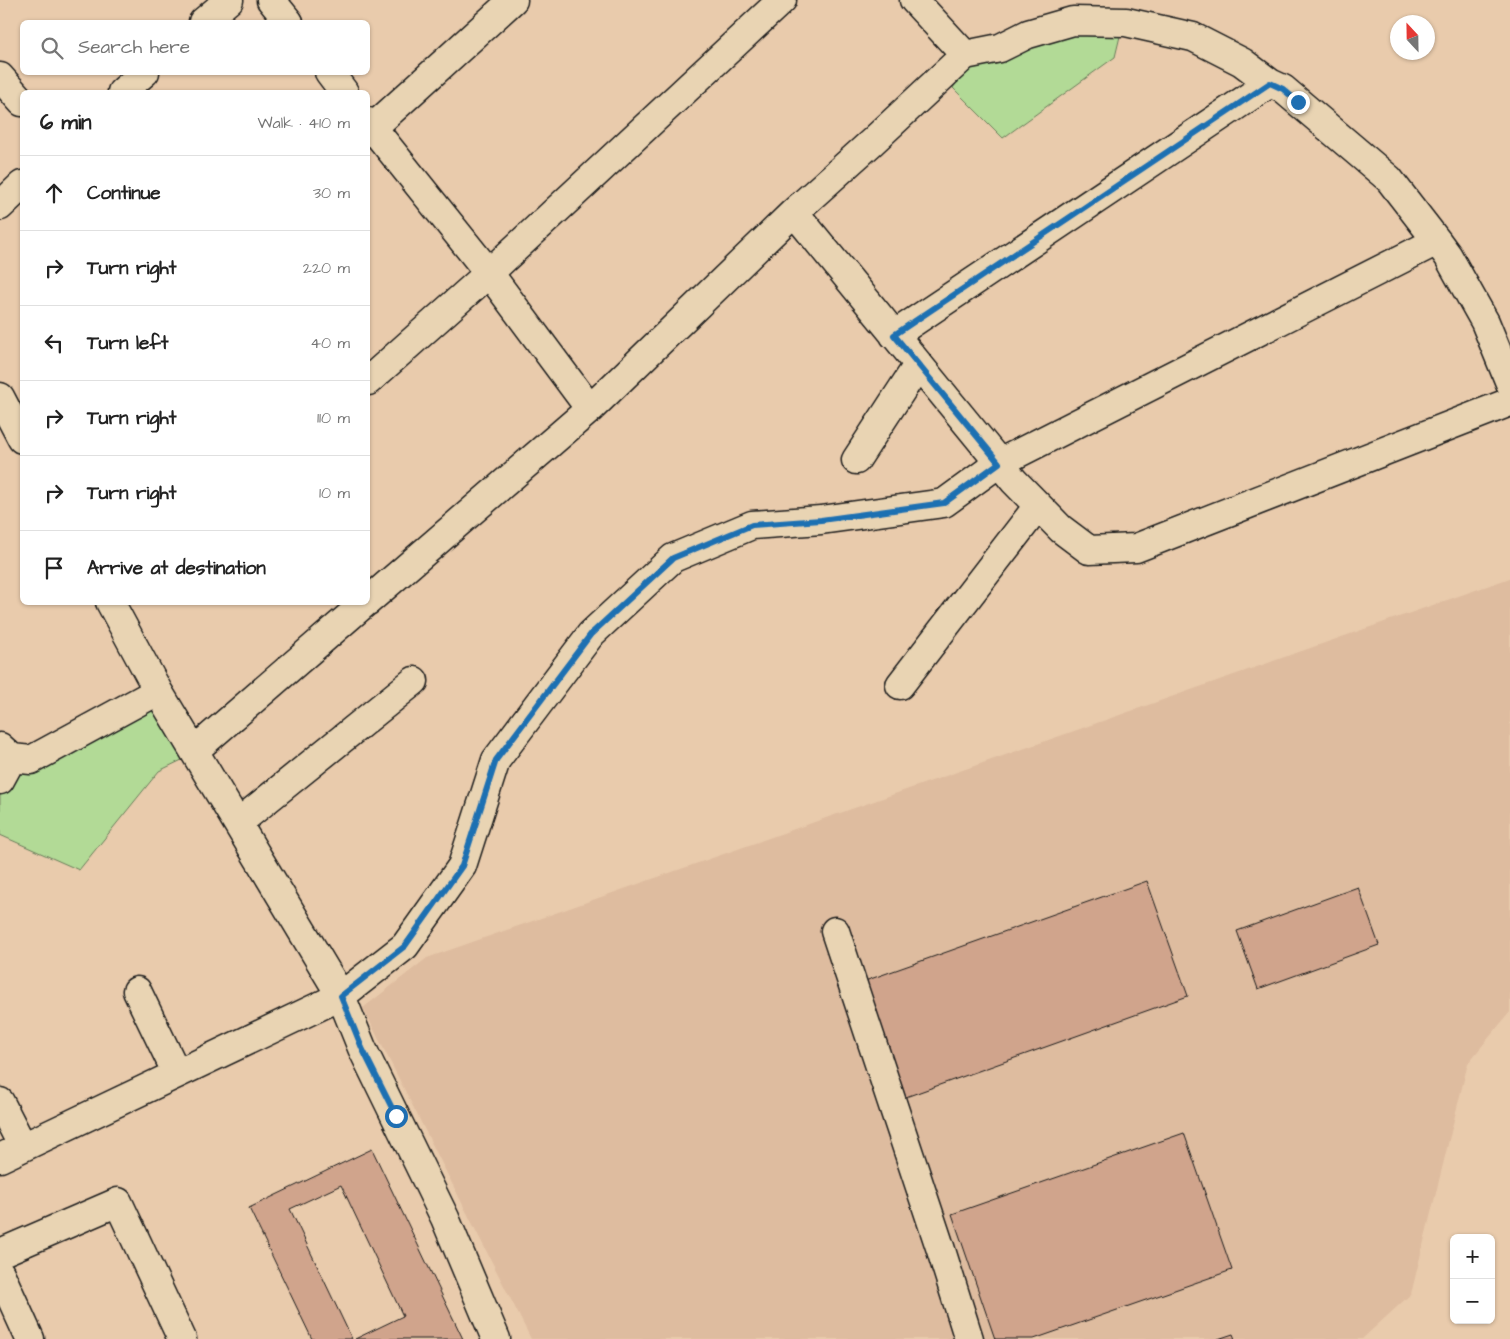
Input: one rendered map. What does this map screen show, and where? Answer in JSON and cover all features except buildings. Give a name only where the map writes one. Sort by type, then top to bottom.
[{"type":"street","points":[[205,20],[229,0]]},
{"type":"street","points":[[271,0],[287,20]]},
{"type":"street","points":[[370,126],[512,0]]},
{"type":"street","points":[[370,379],[489,273],[782,0]]},
{"type":"street","points":[[914,0],[965,55]]},
{"type":"street","points":[[370,599],[590,409],[794,212],[965,55],[1000,48],[1028,34],[1073,21],[1126,22],[1193,37],[1242,62],[1270,83],[1283,89],[1389,180],[1437,241],[1448,256],[1485,322],[1510,383]]},
{"type":"street","points":[[124,90],[142,75]]},
{"type":"street","points":[[331,75],[342,90]]},
{"type":"street","points":[[0,77],[20,100]]},
{"type":"street","points":[[894,335],[1270,83]]},
{"type":"street","points":[[370,128],[489,273],[590,409]]},
{"type":"street","points":[[0,206],[20,187]]},
{"type":"street","points":[[794,212],[1014,481],[1061,529],[1089,550],[1136,548],[1510,402]]},
{"type":"street","points":[[0,1102],[12,1153],[341,996],[405,946],[462,866],[496,760],[591,634],[673,558],[752,525],[821,520],[944,503],[999,463],[1437,241]]},
{"type":"street","points":[[856,460],[918,365]]},
{"type":"street","points":[[0,397],[20,432]]},
{"type":"street","points":[[900,685],[1038,506]]},
{"type":"street","points":[[115,605],[158,691],[341,996],[362,1048],[445,1218],[496,1339]]},
{"type":"street","points":[[195,750],[364,605]]},
{"type":"street","points":[[238,823],[414,681]]},
{"type":"street","points":[[4,762],[31,760],[158,691]]},
{"type":"street","points":[[835,931],[969,1339]]},
{"type":"street","points":[[137,991],[177,1074]]},
{"type":"street","points":[[0,1253],[118,1202],[182,1339]]},
{"type":"street","points":[[0,1272],[30,1339]]},
{"type":"shaded area","points":[[1510,578],[1510,1012],[1468,1063],[1411,1294],[1362,1339],[531,1339],[363,1008],[427,958]]},
{"type":"green space","points":[[1074,32],[1121,32],[1115,57],[1003,138],[953,88],[971,62]]},
{"type":"green space","points":[[155,700],[188,757],[159,771],[79,870],[0,835],[0,794],[16,766]]},
{"type":"route","points":[[396,1116],[362,1048],[341,996],[405,946],[462,866],[496,760],[591,634],[673,558],[752,525],[821,520],[944,503],[999,463],[894,335],[1270,83],[1283,89],[1298,102]]}]
